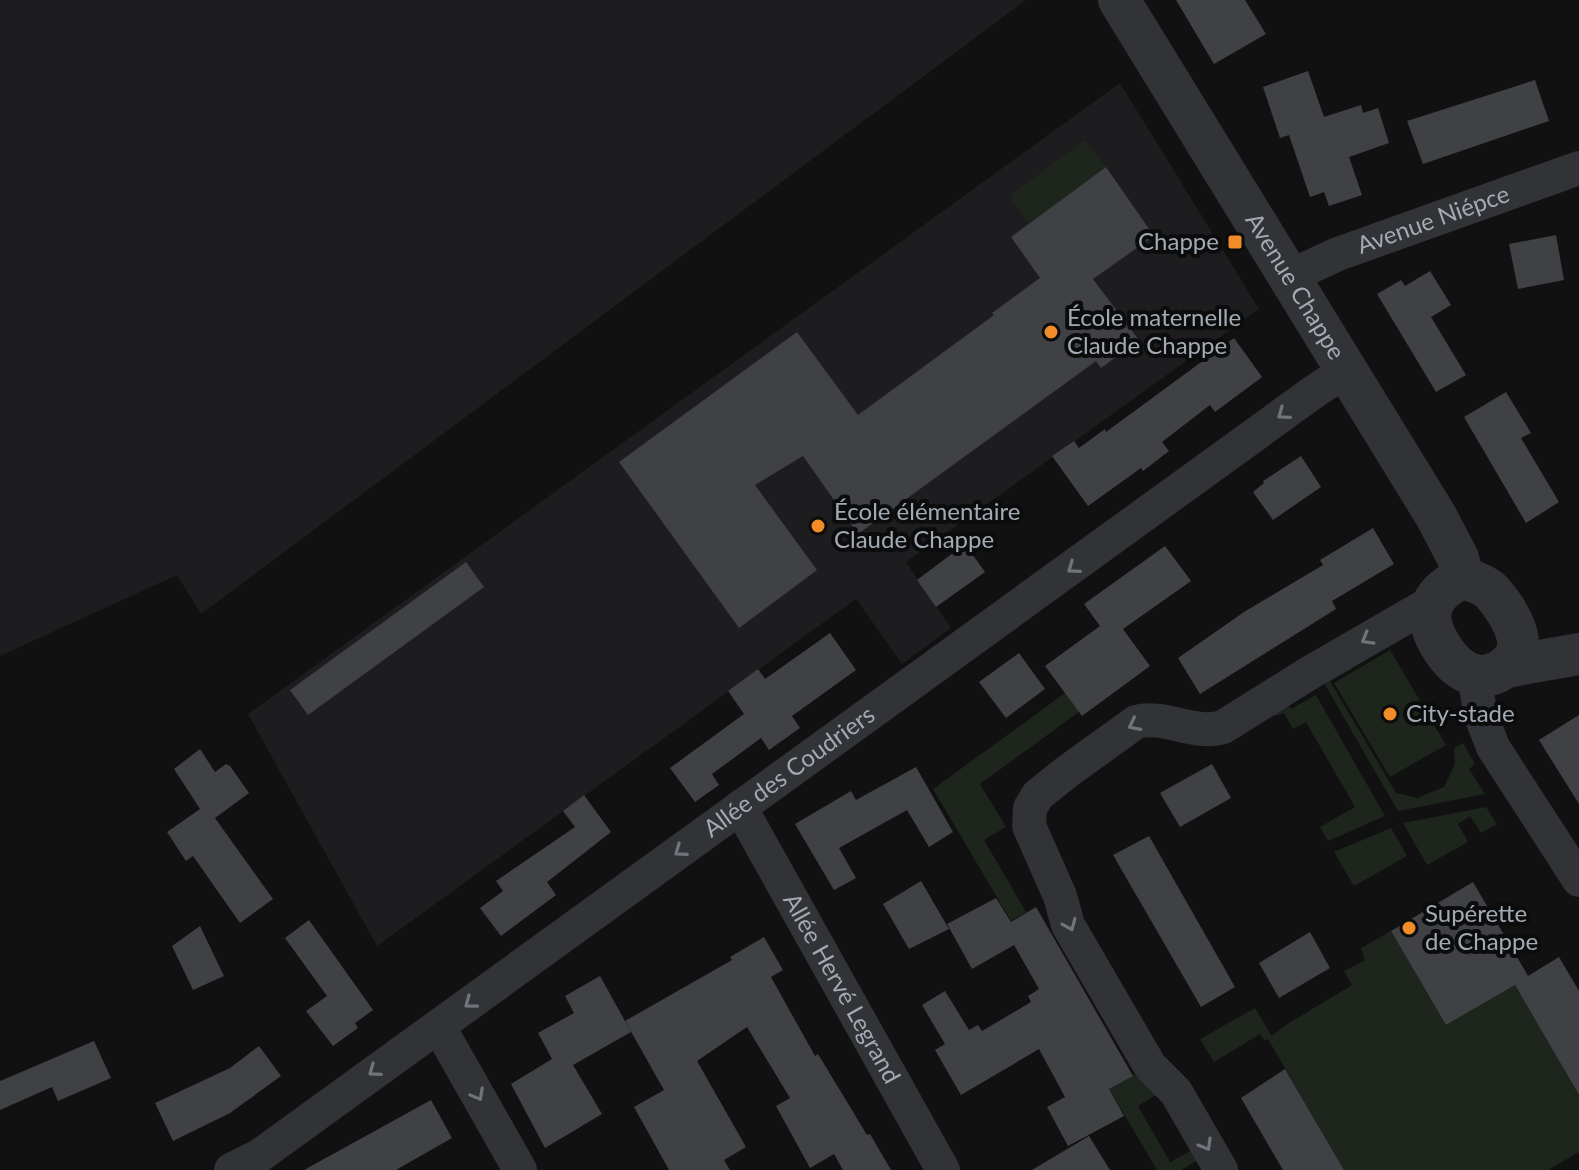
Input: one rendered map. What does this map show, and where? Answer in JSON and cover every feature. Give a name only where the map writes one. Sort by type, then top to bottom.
[{"type":"street","name":"Avenue Chappe","points":[[1119,0],[1436,516],[1458,558],[1449,589]]},
{"type":"street","name":"Avenue Niépce","points":[[1290,276],[1338,254],[1579,168]]},
{"type":"street","name":"Allée des Coudriers","points":[[231,1170],[259,1156],[439,1027],[1347,370]]},
{"type":"street","points":[[1221,1170],[1176,1092],[1150,1066],[1068,925],[1051,874],[1029,826],[1030,808],[1038,795],[1136,722],[1147,719],[1211,730],[1223,727],[1449,589],[1475,581],[1491,591],[1499,658],[1481,716],[1493,747],[1579,880]]},
{"type":"street","points":[[1449,589],[1428,617],[1439,644],[1461,671],[1499,658],[1579,654]]},
{"type":"street","name":"Allée Hervé Legrand","points":[[740,807],[943,1170]]},
{"type":"street","points":[[439,1027],[520,1170]]},
{"type":"shaded area","points":[[0,0],[1026,0],[201,614],[177,575],[0,656]]},
{"type":"shaded area","points":[[1120,83],[1259,309],[906,562],[951,628],[902,664],[856,599],[377,946],[248,714]]},
{"type":"shaded area","points":[[1085,140],[1106,167],[1029,224],[1011,198],[1012,194]]},
{"type":"shaded area","name":"City-stade","points":[[1390,650],[1446,745],[1390,777],[1334,683]]},
{"type":"shaded area","points":[[1349,664],[1352,669],[1330,681],[1396,793],[1417,798],[1444,787],[1455,764],[1454,748],[1463,743],[1475,764],[1469,769],[1485,794],[1398,811],[1321,678]]},
{"type":"shaded area","points":[[1065,693],[1079,712],[980,784],[1006,827],[984,840],[1026,912],[1011,921],[933,789]]},
{"type":"shaded area","points":[[1316,695],[1385,816],[1328,841],[1320,827],[1355,807],[1306,722],[1293,729],[1284,713],[1275,716],[1275,711],[1286,701],[1291,709]]},
{"type":"shaded area","points":[[1486,807],[1497,824],[1481,833],[1470,816],[1458,824],[1468,842],[1427,865],[1403,823]]},
{"type":"shaded area","points":[[1391,828],[1407,856],[1354,886],[1334,852]]},
{"type":"shaded area","points":[[1391,931],[1446,1025],[1515,985],[1579,1095],[1579,1152],[1548,1170],[1344,1170],[1268,1039],[1265,1041],[1260,1034],[1214,1062],[1200,1039],[1255,1008],[1272,1036],[1352,985],[1344,971],[1365,960],[1361,948]]},
{"type":"shaded area","points":[[1134,1075],[1159,1093],[1138,1106],[1170,1162],[1192,1150],[1198,1160],[1181,1170],[1157,1170],[1109,1089]]},
{"type":"building","points":[[1176,0],[1245,0],[1266,34],[1214,64]]},
{"type":"building","points":[[1308,71],[1324,117],[1361,105],[1363,113],[1378,108],[1389,143],[1349,157],[1362,195],[1329,206],[1324,192],[1310,197],[1289,135],[1280,138],[1263,87]]},
{"type":"building","points":[[1535,80],[1549,121],[1423,164],[1407,121]]},
{"type":"building","points":[[1106,167],[1154,236],[1093,279],[1139,340],[1101,368],[1096,361],[858,534],[803,456],[755,485],[817,570],[739,628],[619,462],[797,332],[858,415],[1040,278],[1011,237]]},
{"type":"building","points":[[1556,235],[1564,280],[1518,289],[1509,244]]},
{"type":"building","points":[[1430,271],[1451,305],[1431,317],[1466,375],[1436,392],[1377,294],[1401,280],[1405,286]]},
{"type":"building","points":[[1234,338],[1262,377],[1215,412],[1210,405],[1162,442],[1169,451],[1088,506],[1052,456],[1074,441],[1079,448],[1105,429],[1106,432]]},
{"type":"building","points":[[1506,392],[1531,433],[1521,438],[1559,502],[1526,523],[1464,417]]},
{"type":"building","points":[[1301,456],[1321,487],[1273,520],[1253,492],[1263,481]]},
{"type":"building","points":[[1373,528],[1394,564],[1332,601],[1336,609],[1200,694],[1178,658],[1244,612],[1323,565],[1320,560]]},
{"type":"building","points":[[965,544],[985,572],[936,607],[917,580]]},
{"type":"building","points":[[1165,546],[1191,581],[1123,629],[1150,666],[1082,716],[1045,666],[1100,626],[1084,604]]},
{"type":"building","points":[[466,562],[484,587],[308,715],[290,690]]},
{"type":"building","points":[[830,633],[856,670],[792,716],[800,728],[769,750],[761,738],[712,774],[719,785],[695,802],[670,768],[744,714],[728,691],[758,669],[765,679]]},
{"type":"building","points":[[1019,653],[1045,689],[1006,718],[979,682]]},
{"type":"building","points":[[1579,715],[1579,804],[1539,740]]},
{"type":"building","points":[[200,749],[215,772],[226,764],[230,766],[249,793],[215,818],[273,899],[240,923],[193,856],[186,861],[167,832],[200,809],[174,769]]},
{"type":"building","points":[[1212,764],[1231,798],[1180,827],[1160,793]]},
{"type":"building","points":[[916,767],[953,832],[929,847],[907,810],[839,848],[856,878],[834,890],[795,824],[851,791],[856,800]]},
{"type":"building","points":[[584,795],[611,832],[547,882],[556,895],[501,936],[480,908],[503,891],[496,881],[575,827],[563,811]]},
{"type":"building","points":[[1149,836],[1235,987],[1201,1007],[1113,855]]},
{"type":"building","points":[[921,881],[949,929],[909,949],[883,904]]},
{"type":"building","points":[[1473,882],[1528,976],[1559,957],[1579,991],[1579,1095],[1515,985],[1446,1025],[1391,931]]},
{"type":"building","points":[[996,898],[1011,922],[1036,907],[1133,1076],[1109,1089],[1124,1116],[1068,1146],[1047,1107],[1065,1097],[1039,1049],[961,1095],[935,1050],[945,1044],[922,1005],[945,991],[969,1030],[978,1025],[982,1031],[1031,1002],[1028,996],[1039,989],[1014,945],[972,969],[947,924]]},
{"type":"building","points":[[309,920],[373,1010],[355,1023],[358,1028],[333,1046],[306,1011],[327,996],[285,938]]},
{"type":"building","points":[[200,926],[224,976],[193,990],[172,946]]},
{"type":"building","points":[[1310,932],[1330,968],[1279,998],[1259,963]]},
{"type":"building","points":[[764,937],[783,970],[771,977],[815,1056],[818,1054],[891,1170],[843,1170],[834,1154],[810,1168],[776,1106],[790,1098],[747,1027],[697,1061],[746,1147],[724,1160],[730,1170],[669,1170],[634,1107],[664,1090],[625,1021],[732,960],[730,957]]},
{"type":"building","points":[[600,976],[631,1032],[573,1065],[602,1114],[545,1148],[511,1084],[552,1059],[538,1033],[574,1013],[565,996]]},
{"type":"building","points":[[94,1041],[111,1078],[58,1101],[52,1087],[0,1110],[0,1081]]},
{"type":"building","points":[[259,1046],[281,1076],[230,1113],[173,1141],[155,1103],[230,1068]]},
{"type":"building","points":[[1285,1069],[1344,1170],[1283,1170],[1241,1098]]},
{"type":"building","points":[[431,1100],[452,1138],[396,1170],[304,1170]]},
{"type":"building","points":[[1089,1136],[1110,1170],[1032,1170]]},
{"type":"place","name":"Chappe","points":[[1235,242]]},
{"type":"place","name":"École maternelle Claude Chappe","points":[[1051,332]]},
{"type":"place","name":"École élémentaire Claude Chappe","points":[[818,526]]},
{"type":"place","name":"City-stade","points":[[1390,714]]},
{"type":"place","name":"Supérette de Chappe","points":[[1409,928]]}]
